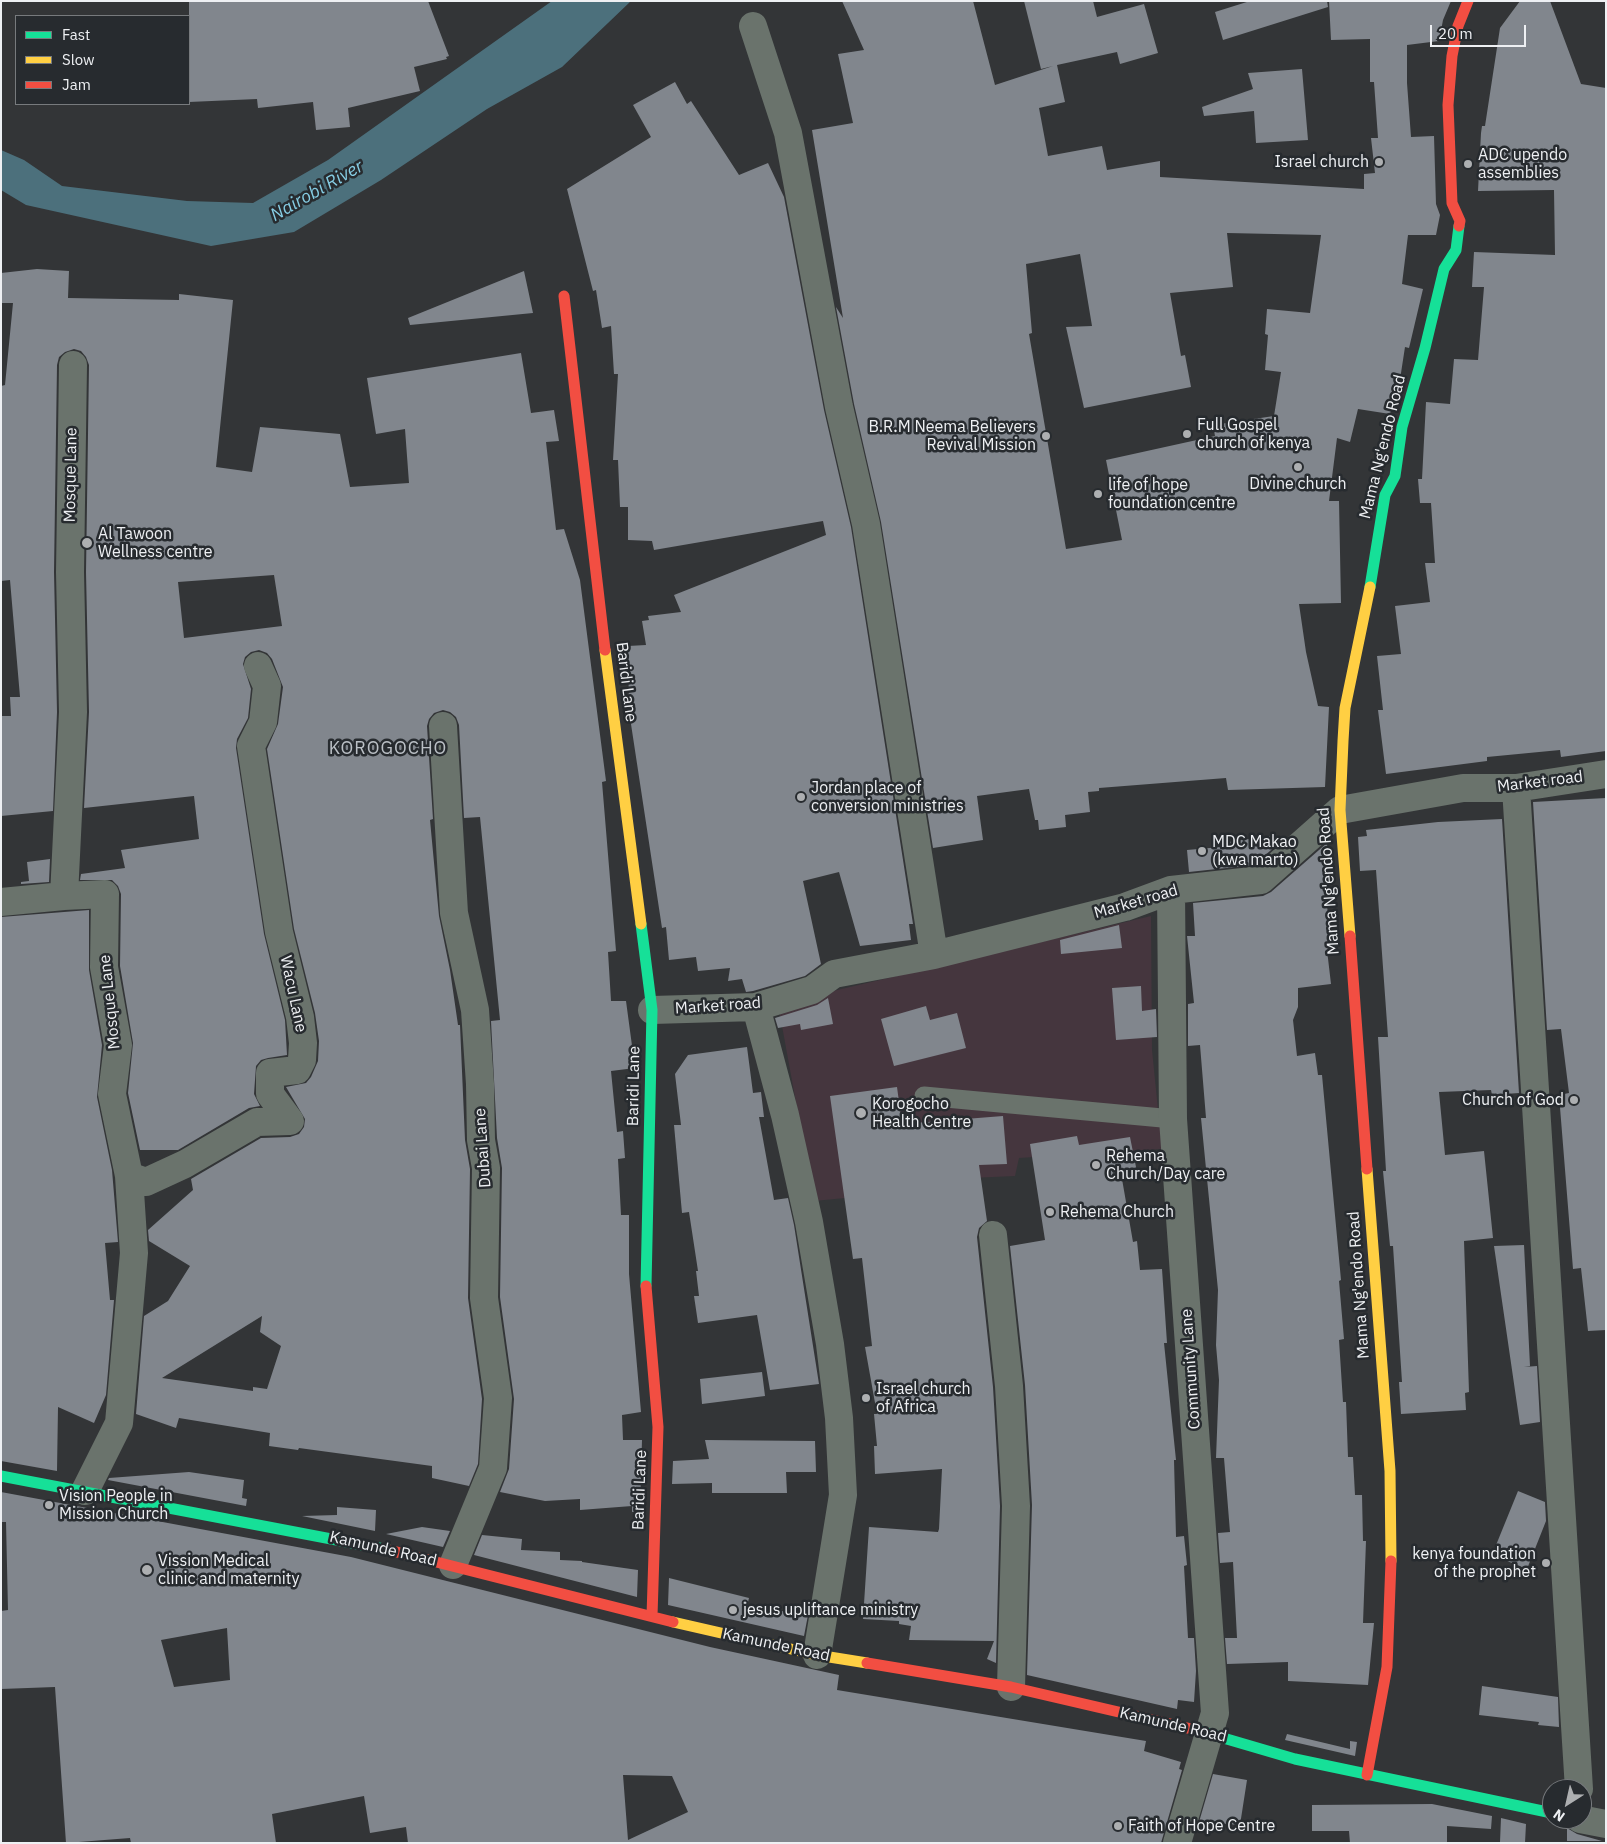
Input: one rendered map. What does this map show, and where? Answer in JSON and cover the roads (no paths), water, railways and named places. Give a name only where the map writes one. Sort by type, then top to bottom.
[{"type":"street","name":"Mama Ng'endo Road","points":[[1367,1775],[1387,1667],[1391,1600],[1390,1471],[1340,810],[1345,708],[1374,567],[1385,495],[1395,476],[1402,427],[1444,269],[1456,250],[1460,220],[1452,203],[1448,104],[1452,56],[1458,26],[1468,1]]},
{"type":"street","points":[[753,26],[788,133],[839,407],[866,524],[934,955]]},
{"type":"street","name":"Baridi Lane","points":[[564,296],[594,559],[652,1010],[646,1273],[658,1427],[652,1616]]},
{"type":"street","name":"Mosque Lane","points":[[73,365],[70,572],[73,712],[64,896],[105,894],[104,966],[118,1045],[112,1094],[129,1176],[134,1253],[119,1423],[85,1491]]},
{"type":"street","name":"Wacu Lane","points":[[129,1176],[146,1182],[185,1164],[258,1122],[290,1121],[270,1094],[270,1073],[296,1070],[302,1060],[303,1043],[300,1017],[279,932],[251,746],[263,722],[267,686],[258,666]]},
{"type":"street","name":"Dubai Lane","points":[[443,726],[454,913],[475,1010],[480,1084],[481,1140],[486,1168],[484,1298],[498,1398],[493,1468],[453,1565]]},
{"type":"street","name":"Market road","points":[[652,1010],[756,1007],[812,990],[834,974],[934,955],[1125,907],[1171,890],[1261,880],[1340,810],[1463,788],[1516,788],[1606,774]]},
{"type":"street","points":[[1516,788],[1578,1779]]},
{"type":"street","name":"Community Lane","points":[[1171,890],[1173,1119],[1215,1713],[1211,1733],[1177,1843]]},
{"type":"street","points":[[1,902],[64,896]]},
{"type":"street","points":[[756,1007],[809,1222],[830,1344],[839,1418],[843,1495],[817,1655]]},
{"type":"street","points":[[993,1235],[1009,1386],[1016,1506],[1011,1687]]},
{"type":"street","name":"Kamunde Road","points":[[1,1476],[268,1524],[453,1565],[577,1599],[713,1632],[817,1655],[1011,1687],[1211,1733],[1295,1759],[1542,1811]]},
{"type":"street","points":[[1592,1821],[1606,1824]]},
{"type":"lane","points":[[924,1096],[1173,1119]]},
{"type":"water","name":"Nairobi River","points":[[552,1],[631,1],[562,67],[487,109],[381,180],[294,232],[211,246],[26,205],[1,190],[1,150],[24,160],[62,186],[187,201],[253,203],[328,160]]},
{"type":"place","name":"Israel church","points":[[1379,162]]},
{"type":"place","name":"ADC upendo assemblies","points":[[1468,164]]},
{"type":"place","name":"Full Gospel church of kenya","points":[[1187,434]]},
{"type":"place","name":"B.R.M Neema Believers Revival Mission","points":[[1046,436]]},
{"type":"place","name":"Divine church","points":[[1298,467]]},
{"type":"place","name":"life of hope foundation centre","points":[[1098,494]]},
{"type":"place","name":"Al Tawoon Wellness centre","points":[[87,543]]},
{"type":"place","name":"Jordan place of conversion ministries","points":[[801,797]]},
{"type":"place","name":"MDC Makao (kwa marto)","points":[[1202,851]]},
{"type":"place","name":"Church of God","points":[[1574,1100]]},
{"type":"place","name":"Korogocho Health Centre","points":[[861,1113]]},
{"type":"place","name":"Rehema Church/Day care","points":[[1096,1165]]},
{"type":"place","name":"Rehema Church","points":[[1050,1212]]},
{"type":"place","name":"Israel church of Africa","points":[[866,1398]]},
{"type":"place","name":"Vision People in Mission Church","points":[[49,1505]]},
{"type":"place","name":"kenya foundation of the prophet","points":[[1546,1563]]},
{"type":"place","name":"Vission Medical clinic and maternity","points":[[147,1570]]},
{"type":"place","name":"jesus upliftance ministry","points":[[733,1610]]},
{"type":"place","name":"Faith of Hope Centre","points":[[1118,1826]]},
{"type":"district","name":"KOROGOCHO","points":[[388,749]]}]
